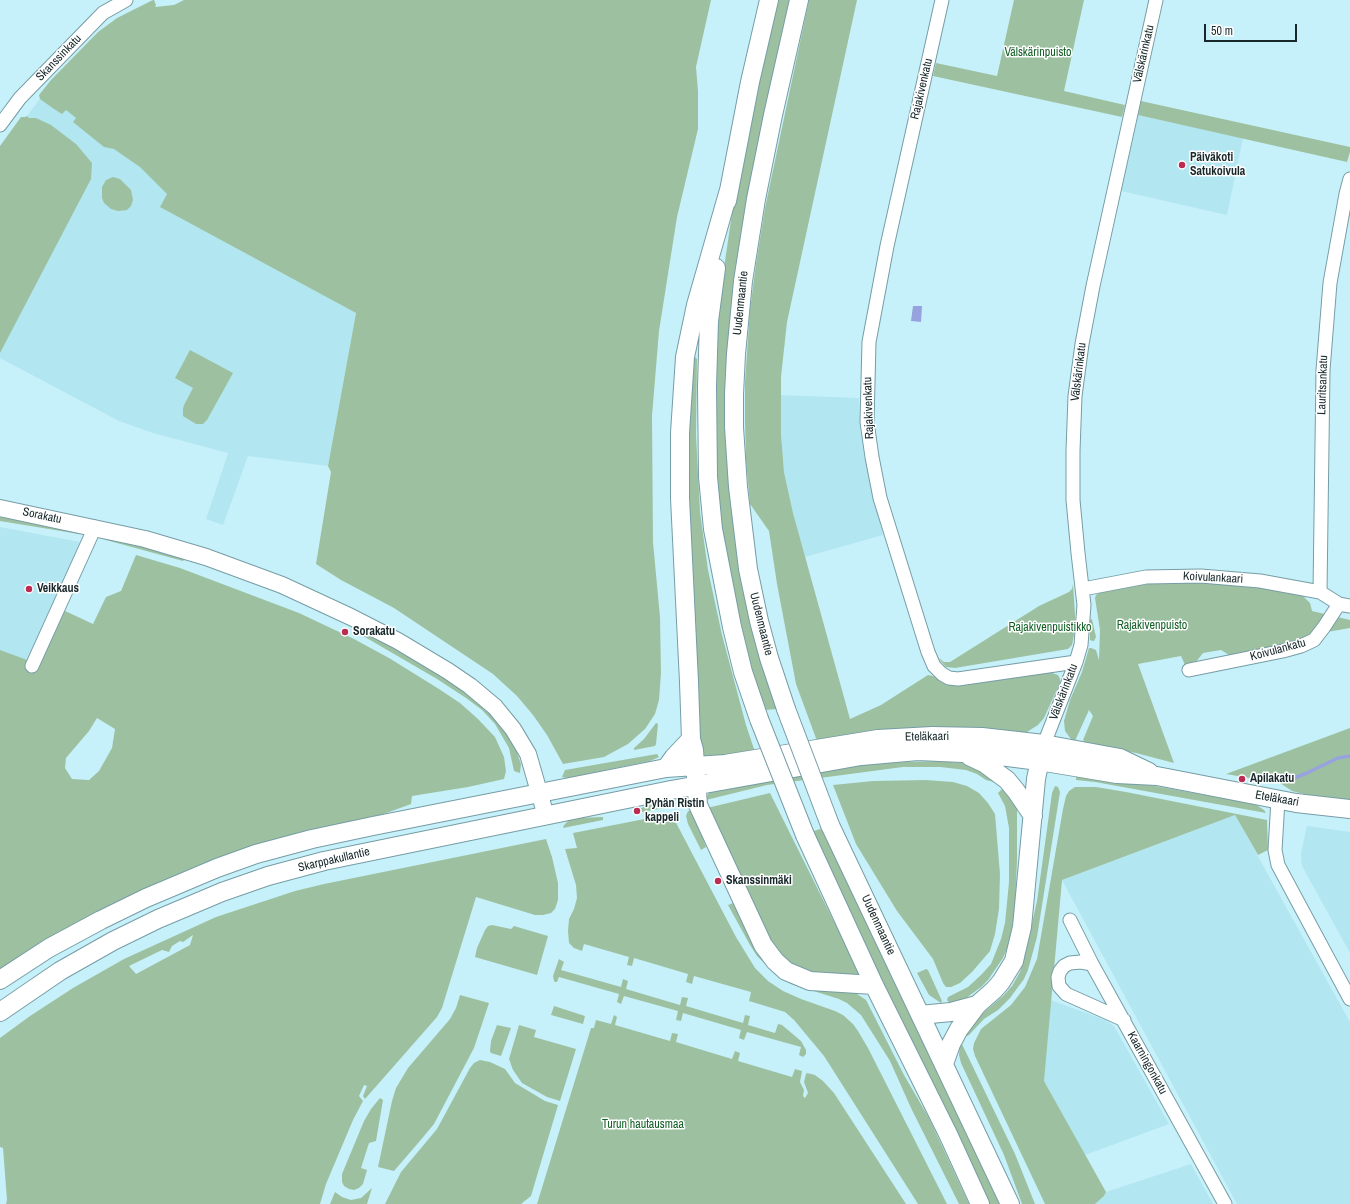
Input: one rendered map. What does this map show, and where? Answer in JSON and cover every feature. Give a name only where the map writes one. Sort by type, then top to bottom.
[{"type":"main road","points":[[769,0],[750,82],[729,190],[717,257],[709,321],[706,420],[708,477],[713,529],[732,627],[743,672],[759,719],[805,835],[874,986],[948,1134],[980,1204]]},
{"type":"main road","name":"Uudenmaantie","points":[[799,0],[773,115],[742,281],[736,354],[734,427],[738,487],[748,569],[759,621],[786,709],[830,825],[1010,1204]]},
{"type":"main road","points":[[729,190],[696,305],[685,357],[680,433],[680,498],[691,739],[694,750],[694,767],[698,805],[763,945],[775,961],[786,971],[810,981],[874,986]]},
{"type":"main road","name":"Eteläkaari","points":[[694,767],[724,764],[878,739],[925,736],[982,737],[1044,744],[1120,758],[1157,776]]},
{"type":"main road","points":[[666,768],[691,739]]},
{"type":"main road","points":[[944,1064],[951,1044],[959,1029],[977,1005],[1001,982],[1014,961],[1022,927],[1039,761],[1044,744]]},
{"type":"main road","name":"Eteläkaari","points":[[696,786],[861,756],[918,751],[963,752],[1039,761],[1117,774],[1157,776],[1278,800],[1350,809]]},
{"type":"main road","points":[[963,752],[984,763],[1007,780],[1033,816]]},
{"type":"main road","name":"Skarppakullantie","points":[[0,980],[49,948],[101,920],[171,887],[256,854],[312,839],[540,792],[666,768],[694,767]]},
{"type":"main road","name":"Skarppakullantie","points":[[0,1012],[60,972],[113,941],[158,919],[222,892],[268,876],[331,860],[696,786]]},
{"type":"main road","points":[[920,1015],[951,1012],[977,1005]]},
{"type":"street","name":"Skanssinkatu","points":[[0,125],[20,98],[103,13],[126,0]]},
{"type":"street","name":"Rajakivenkatu","points":[[942,0],[886,252],[869,342],[868,422],[872,457],[880,498],[928,652],[934,666],[942,674],[949,678],[958,679],[1076,662]]},
{"type":"street","name":"Välskärinkatu","points":[[1044,744],[1076,662],[1081,645],[1084,605],[1073,500],[1073,451],[1075,396],[1082,344],[1093,286],[1156,0]]},
{"type":"street","name":"Lauritsankatu","points":[[1320,592],[1323,370],[1330,283],[1350,179]]},
{"type":"street","name":"Sorakatu","points":[[0,508],[95,527],[145,539],[206,557],[282,585],[398,641],[448,671],[470,686],[495,707],[513,729],[528,754],[546,816]]},
{"type":"street","points":[[32,666],[95,527]]},
{"type":"street","name":"Koivulankaari","points":[[1083,589],[1146,577],[1201,576],[1260,581],[1320,592],[1345,605]]},
{"type":"street","name":"Koivulankatu","points":[[1189,670],[1284,651],[1301,646],[1314,640],[1345,605]]},
{"type":"street","points":[[1278,800],[1275,850],[1278,865],[1350,999]]},
{"type":"street","name":"Kaarningonkatu","points":[[1070,920],[1092,964],[1225,1204]]},
{"type":"street","points":[[1092,964],[1070,962],[1060,971],[1058,977],[1059,986],[1066,994],[1124,1020]]},
{"type":"shaded area","points":[[44,93],[170,189],[161,207],[356,313],[328,466],[248,456],[223,525],[206,519],[228,453],[153,433],[119,421],[0,358],[0,332],[90,164],[27,116]]},
{"type":"shaded area","name":"Päiväkoti Satukoivula","points":[[1138,115],[1243,138],[1227,215],[1121,191]]},
{"type":"shaded area","points":[[780,395],[859,398],[860,429],[865,459],[883,535],[805,557],[784,472]]},
{"type":"shaded area","points":[[0,527],[80,542],[27,661],[0,650]]},
{"type":"shaded area","points":[[1235,815],[1350,1022],[1350,1204],[1237,1204],[1062,880]]},
{"type":"shaded area","points":[[1307,826],[1350,832],[1350,953],[1302,866],[1301,853]]},
{"type":"shaded area","points":[[1048,999],[1105,1020],[1114,1026],[1169,1124],[1085,1155],[1044,1081],[1045,1028]]},
{"type":"shaded area","points":[[1191,1164],[1213,1204],[1095,1204],[1104,1196],[1106,1192]]},
{"type":"green space","points":[[153,0],[156,5],[155,7],[174,5],[184,0],[711,0],[696,67],[698,91],[698,129],[677,217],[659,331],[652,416],[653,542],[660,617],[661,673],[659,700],[655,714],[645,729],[628,744],[604,757],[563,764],[547,735],[533,715],[517,696],[493,674],[394,608],[341,580],[316,564],[331,472],[328,466],[356,313],[160,207],[167,194],[140,167],[114,149],[104,147],[73,122],[76,118],[66,110],[62,114],[40,99],[39,95],[51,80],[98,32],[117,18]]},
{"type":"green space","points":[[776,0],[792,0],[734,284],[726,377],[726,444],[730,499],[738,559],[777,709],[765,710],[750,667],[720,528],[713,442],[717,335],[722,282],[732,213]]},
{"type":"green space","points":[[809,0],[857,0],[787,322],[781,377],[781,434],[784,472],[793,513],[850,719],[881,705],[928,675],[933,676],[943,683],[952,685],[1034,672],[1052,673],[1058,675],[1060,683],[1044,718],[1038,725],[1027,732],[1018,734],[817,741],[796,684],[777,584],[769,531],[750,504],[746,460],[745,382],[750,310],[765,208]]},
{"type":"green space","name":"Välskärinpuisto","points":[[1014,0],[1084,0],[1064,91],[1125,105],[1122,117],[933,76],[936,63],[997,76]]},
{"type":"green space","points":[[1141,101],[1350,147],[1350,152],[1347,162],[1138,115]]},
{"type":"green space","points":[[27,116],[29,118],[36,118],[51,125],[76,144],[92,163],[91,179],[0,353],[0,146],[21,117]]},
{"type":"green space","points":[[113,177],[120,179],[131,190],[133,200],[131,206],[127,210],[118,211],[111,209],[104,203],[102,198],[102,187],[106,180]]},
{"type":"green space","points":[[190,350],[233,373],[207,420],[203,424],[196,424],[183,416],[184,405],[193,388],[175,378]]},
{"type":"green space","points":[[695,357],[697,359],[696,435],[700,512],[708,570],[722,635],[746,725],[755,752],[707,760],[700,757],[686,437],[693,358]]},
{"type":"green space","points":[[0,517],[80,532],[79,534],[0,521]]},
{"type":"green space","points":[[107,538],[141,546],[184,560],[183,561],[104,539]]},
{"type":"green space","points":[[136,555],[180,568],[299,613],[354,639],[389,658],[439,689],[460,703],[478,719],[495,737],[504,757],[506,771],[504,779],[468,787],[412,796],[411,804],[381,815],[306,833],[0,973],[0,650],[38,664],[63,610],[93,624],[106,597],[121,591]],"holes":[[[97,718],[115,729],[112,748],[99,771],[89,780],[72,779],[65,768],[66,758],[89,731]]]},
{"type":"green space","name":"Rajakivenpuisto","points":[[1184,582],[1240,584],[1288,591],[1303,596],[1310,603],[1312,611],[1350,620],[1350,628],[1310,635],[1301,639],[1249,652],[1229,655],[1221,650],[1203,653],[1196,662],[1185,665],[1181,656],[1138,664],[1174,763],[1136,753],[1087,744],[1083,740],[1093,716],[1089,710],[1074,743],[1065,731],[1064,721],[1089,648],[1096,650],[1099,660],[1100,630],[1095,598],[1096,595],[1132,585]]},
{"type":"green space","name":"Rajakivenpuistikko","points":[[1073,584],[1075,629],[1072,645],[1068,649],[955,668],[946,667],[940,660],[939,658],[944,662],[950,662],[1039,606],[1069,592],[1072,589]]},
{"type":"green space","points":[[1092,619],[1096,637],[1094,641],[1090,640],[1090,620]]},
{"type":"green space","points":[[358,633],[382,641],[413,658],[469,694],[485,707],[507,734],[515,747],[521,764],[520,773],[514,771],[509,748],[495,724],[482,710],[437,679]]},
{"type":"green space","points":[[656,723],[658,724],[655,746],[634,750],[634,748],[644,739]]},
{"type":"green space","points":[[1350,728],[1350,802],[1327,800],[1292,791],[1280,783],[1226,774]]},
{"type":"green space","points":[[657,754],[659,757],[650,761],[567,778],[562,777],[565,770]]},
{"type":"green space","points":[[942,761],[969,764],[998,783],[986,780],[977,774],[966,770],[940,767],[903,767],[767,785],[706,800],[709,793],[714,790],[870,763]]},
{"type":"green space","points":[[1076,774],[1094,775],[1255,804],[1266,813],[1095,782],[1076,780]]},
{"type":"green space","points":[[926,780],[953,782],[967,786],[979,793],[995,814],[1000,874],[999,909],[995,934],[990,951],[972,972],[960,983],[951,987],[946,987],[943,983],[933,959],[897,911],[856,844],[833,785],[873,781]]},
{"type":"green space","points":[[1006,785],[1017,807],[1015,908],[1010,942],[1003,958],[988,980],[965,999],[951,1005],[947,1000],[948,997],[968,987],[991,964],[1001,939],[1005,923],[1009,882],[1009,828],[1005,806],[998,793]]},
{"type":"green space","points":[[1055,786],[1058,787],[1060,792],[1037,937],[1028,970],[1024,979],[1010,998],[998,1010],[984,1019],[967,1036],[965,1035],[968,1026],[1003,996],[1012,986],[1020,972],[1037,901],[1052,793]]},
{"type":"green space","points":[[1075,787],[1096,787],[1126,792],[1267,820],[1268,850],[1258,855],[1235,815],[1062,880],[1044,1081],[1106,1192],[1104,1196],[1095,1204],[1045,1204],[973,1049],[974,1043],[981,1029],[1011,1005],[1025,987],[1037,959],[1063,809],[1066,796],[1069,791]]},
{"type":"green space","points":[[770,793],[863,980],[809,973],[794,967],[773,949],[707,808]]},
{"type":"green space","points":[[668,799],[668,804],[664,808],[642,812],[641,808]]},
{"type":"green space","points":[[688,811],[690,811],[696,820],[706,847],[701,850],[688,824],[686,816]]},
{"type":"green space","points":[[665,815],[673,817],[736,937],[755,968],[768,981],[783,991],[835,1011],[843,1015],[853,1024],[868,1048],[947,1204],[918,1204],[824,1056],[794,1020],[785,1012],[749,1001],[751,992],[694,976],[692,984],[686,982],[688,974],[634,958],[632,966],[627,965],[629,957],[584,944],[582,951],[574,948],[569,943],[569,919],[577,898],[576,885],[565,849],[577,848],[573,833]]},
{"type":"green space","points":[[603,817],[603,820],[563,828],[569,820],[576,818]]},
{"type":"green space","points":[[823,828],[1002,1204],[987,1204],[811,832]]},
{"type":"green space","points":[[546,839],[558,883],[558,900],[555,909],[551,913],[535,915],[476,897],[442,1008],[437,1017],[365,1099],[363,1096],[367,1086],[364,1085],[359,1096],[363,1101],[353,1120],[326,1184],[320,1204],[6,1204],[7,1200],[3,1148],[0,1147],[0,1038],[73,988],[124,959],[216,917],[295,891]],"holes":[[[193,935],[190,945],[136,974],[129,966],[162,950],[169,952],[172,946],[180,941],[183,942]]]},
{"type":"green space","points":[[733,903],[761,953],[854,992],[866,1000],[904,1075],[929,1118],[969,1204],[959,1204],[911,1108],[890,1061],[861,1015],[847,1003],[839,999],[791,984],[774,973],[757,956],[750,945],[728,905]]},
{"type":"green space","points":[[492,925],[511,929],[514,926],[548,936],[537,975],[475,957],[477,948],[485,930],[488,926]]},
{"type":"green space","points":[[559,959],[564,962],[561,970],[621,987],[623,979],[628,981],[626,989],[680,1005],[682,997],[688,998],[686,1006],[743,1023],[745,1015],[750,1016],[748,1025],[775,1033],[778,1024],[782,1025],[801,1041],[806,1050],[806,1054],[803,1057],[799,1055],[801,1047],[747,1032],[744,1040],[739,1038],[741,1030],[683,1013],[681,1021],[676,1020],[678,1011],[624,996],[621,1004],[617,1002],[619,994],[559,977],[557,982],[555,982],[553,976]]},
{"type":"green space","points":[[926,969],[928,970],[942,1001],[941,1003],[929,995],[917,973]]},
{"type":"green space","points":[[460,995],[489,1003],[474,1048],[434,1124],[394,1171],[378,1167],[396,1088],[408,1068],[450,1019],[456,1008]]},
{"type":"green space","points":[[554,1006],[585,1016],[583,1024],[551,1015]]},
{"type":"green space","name":"Turun hautausmaa","points":[[614,1015],[617,1017],[615,1025],[670,1041],[672,1033],[678,1034],[676,1042],[732,1059],[735,1051],[740,1053],[738,1061],[792,1077],[795,1069],[802,1071],[800,1082],[804,1090],[803,1096],[805,1098],[808,1093],[804,1082],[806,1074],[815,1075],[834,1093],[906,1204],[537,1204],[591,1028],[594,1028],[596,1020],[611,1024]]},
{"type":"green space","points":[[497,1025],[511,1028],[501,1056],[491,1053],[490,1051],[491,1041]]},
{"type":"green space","points":[[519,1025],[536,1030],[534,1037],[576,1049],[560,1101],[547,1097],[522,1083],[513,1070],[509,1059]]},
{"type":"green space","points":[[960,1040],[1015,1154],[1035,1204],[1022,1204],[1004,1155],[961,1063],[959,1055]]},
{"type":"green space","points":[[480,1060],[490,1062],[505,1069],[515,1083],[545,1101],[558,1105],[531,1196],[521,1204],[385,1204],[401,1172],[437,1129],[470,1068],[474,1063]]},
{"type":"green space","points":[[380,1098],[383,1100],[376,1141],[369,1143],[361,1168],[367,1170],[363,1184],[354,1190],[349,1189],[344,1186],[342,1182],[342,1174],[364,1121]]},
{"type":"green space","points":[[372,1188],[367,1204],[330,1204],[335,1192],[342,1197],[351,1200],[361,1198]]},
{"type":"water","points":[[913,306],[922,306],[921,322],[911,321]]},
{"type":"waterway","points":[[1289,780],[1338,758],[1350,756]]},
{"type":"place","name":"Päiväkoti Satukoivula","points":[[1182,165]]},
{"type":"place","name":"Veikkaus","points":[[29,589]]},
{"type":"place","name":"Sorakatu","points":[[345,632]]},
{"type":"place","name":"Apilakatu","points":[[1242,779]]},
{"type":"place","name":"Pyhän Ristin kappeli","points":[[637,811]]},
{"type":"place","name":"Skanssinmäki","points":[[718,881]]}]
